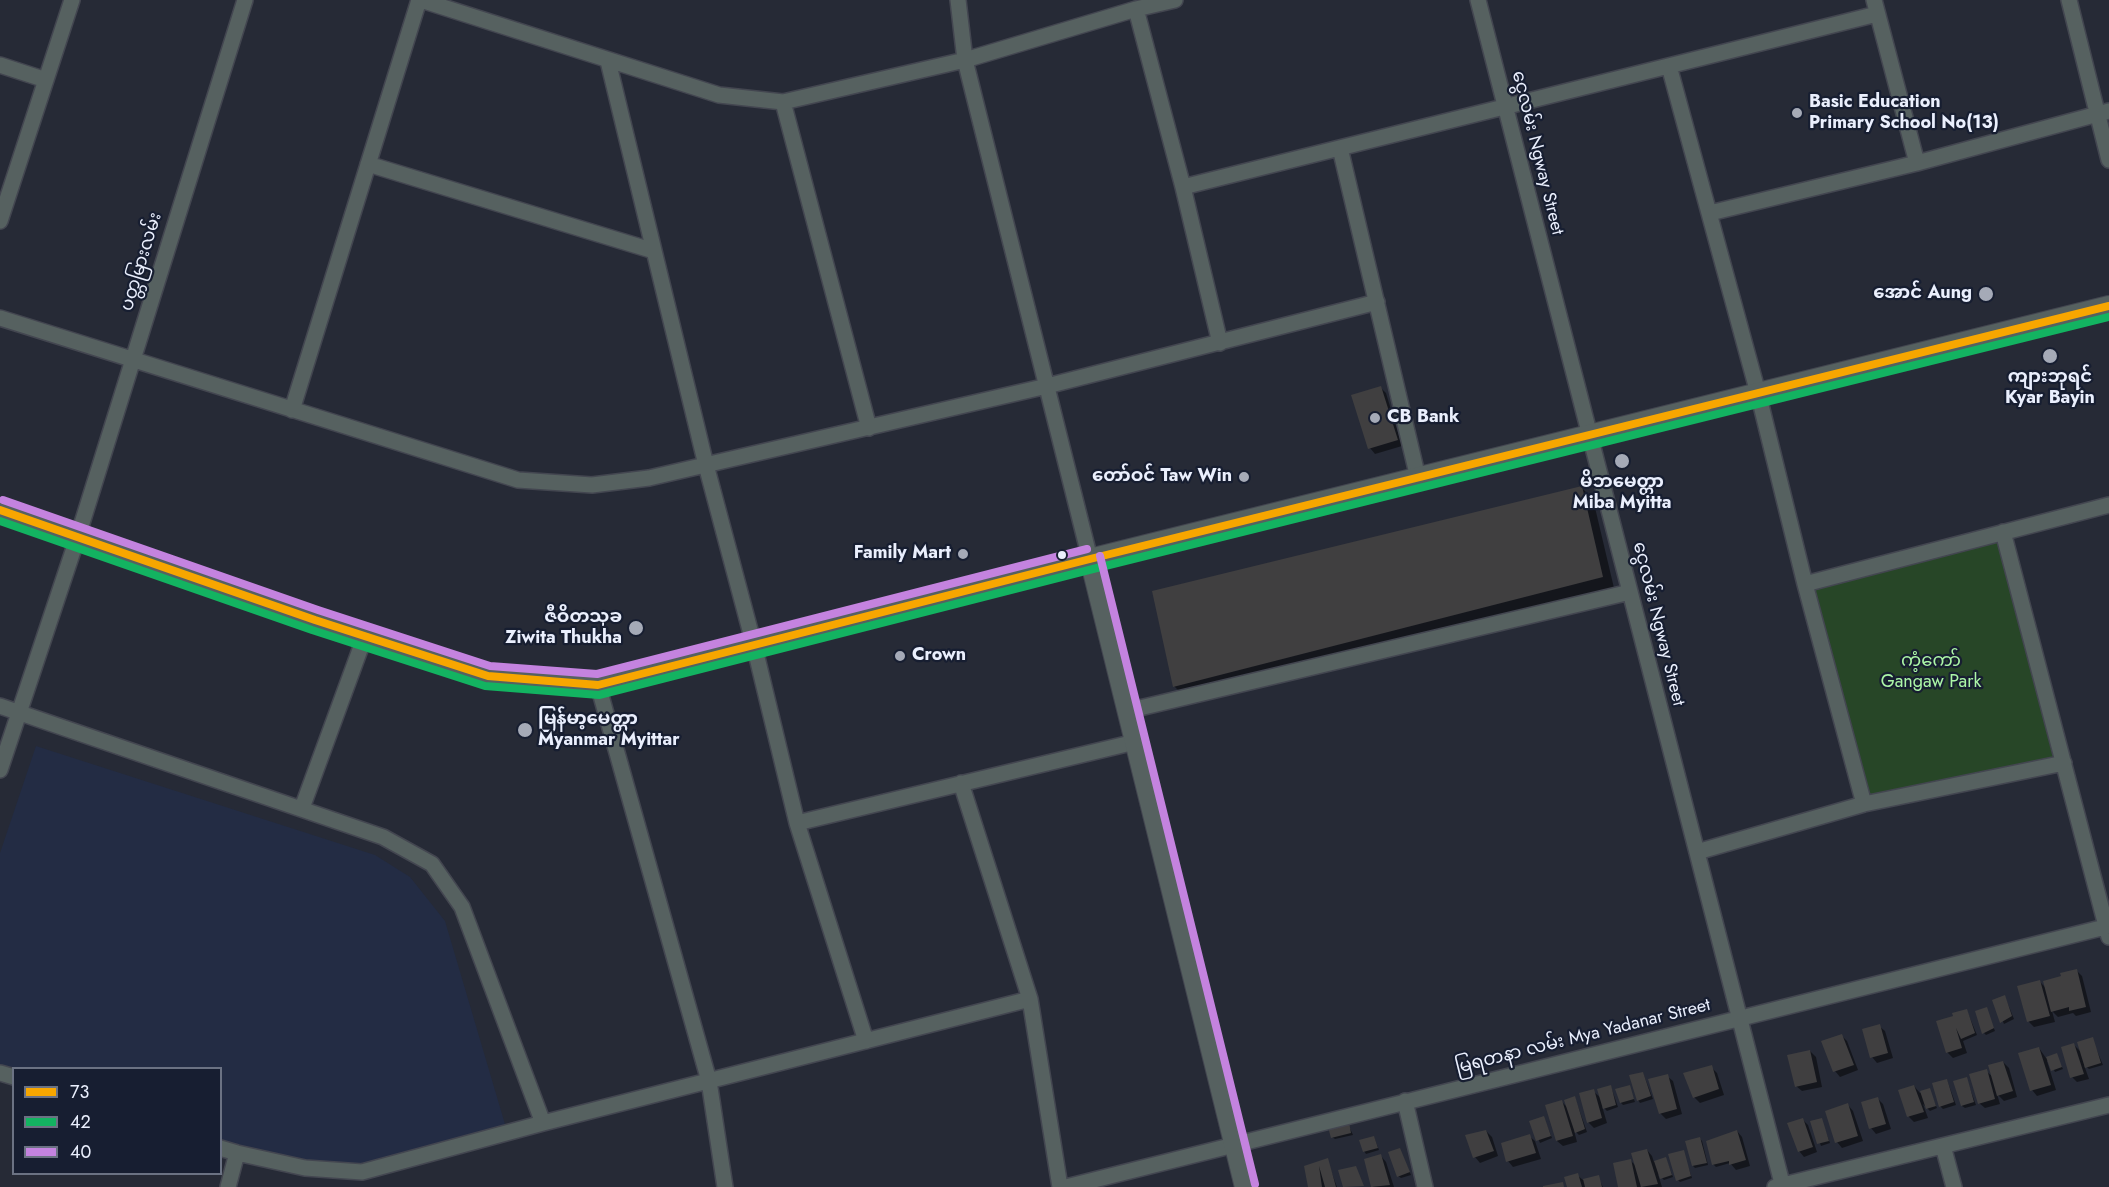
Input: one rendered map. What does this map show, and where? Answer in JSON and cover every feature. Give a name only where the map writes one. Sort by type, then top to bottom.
[{"type":"street","points":[[0,221],[72,0]]},
{"type":"street","name":"ပတ္တမြားလမ်း","points":[[0,770],[78,536],[245,0]]},
{"type":"street","points":[[292,410],[420,0],[719,95],[783,102],[965,60],[1136,9],[1175,0]]},
{"type":"street","points":[[958,0],[965,60],[1245,1187]]},
{"type":"street","name":"ငွေလမ်း Ngway Street","points":[[1478,0],[1740,1018],[1780,1186]]},
{"type":"street","points":[[2069,0],[2102,112],[2109,160]]},
{"type":"street","points":[[1182,187],[1670,66],[1875,7],[1917,163]]},
{"type":"street","points":[[1136,9],[1220,343]]},
{"type":"street","points":[[608,61],[705,465],[754,645],[797,823],[866,1041]]},
{"type":"street","points":[[0,65],[46,80]]},
{"type":"street","points":[[1670,66],[1758,393],[1805,584],[1864,804]]},
{"type":"street","points":[[783,102],[869,428]]},
{"type":"street","points":[[1710,213],[1917,163],[2102,112]]},
{"type":"street","points":[[1340,148],[1418,478]]},
{"type":"street","points":[[368,164],[654,251]]},
{"type":"street","points":[[0,318],[518,480],[592,485],[649,478],[869,428],[1047,386],[1377,302]]},
{"type":"street","points":[[0,510],[488,676],[598,685],[1090,559],[2109,306]]},
{"type":"street","points":[[1805,584],[2109,505]]},
{"type":"street","points":[[2003,532],[2108,930]]},
{"type":"street","points":[[1127,711],[1630,592]]},
{"type":"street","points":[[302,808],[365,636]]},
{"type":"street","points":[[598,685],[709,1081],[725,1187]]},
{"type":"street","points":[[0,705],[383,837],[432,864],[462,907],[543,1123]]},
{"type":"street","points":[[797,823],[1135,742]]},
{"type":"street","points":[[1697,852],[1864,804],[2064,764]]},
{"type":"street","points":[[961,783],[1030,999],[1060,1187]]},
{"type":"street","name":"မြရတနာ လမ်း Mya Yadanar Street","points":[[1066,1187],[1740,1018],[2108,930]]},
{"type":"street","points":[[222,1149],[305,1168],[362,1172],[543,1123],[1030,999]]},
{"type":"street","points":[[1405,1101],[1425,1187]]},
{"type":"street","points":[[1780,1186],[2109,1105]]},
{"type":"street","points":[[1943,1146],[1954,1187]]},
{"type":"street","points":[[228,1187],[237,1154]]},
{"type":"shaded area","points":[[36,746],[375,855],[410,877],[445,921],[507,1131],[358,1175],[222,1155],[222,1067],[12,1067],[12,1084],[0,1079],[0,853]]},
{"type":"green space","name":"ကံ့ကော် Gangaw Park","points":[[1999,540],[2053,757],[1864,804],[1809,587]]},
{"type":"building","name":"CB Bank","points":[[1381,386],[1398,440],[1368,449],[1351,395]]},
{"type":"building","points":[[1582,486],[1603,577],[1173,687],[1152,591]]},
{"type":"building","points":[[2077,969],[2086,1007],[2069,1011],[2069,1007],[2051,1012],[2043,981],[2061,976],[2060,973]]},
{"type":"building","points":[[2040,980],[2050,1016],[2027,1022],[2017,986]]},
{"type":"building","points":[[2005,995],[2012,1016],[2000,1023],[1992,1000]]},
{"type":"building","points":[[1987,1007],[1994,1028],[1982,1034],[1975,1011]]},
{"type":"building","points":[[1967,1009],[1975,1033],[1961,1039],[1956,1028],[1962,1048],[1946,1053],[1936,1021]]},
{"type":"building","points":[[1880,1024],[1888,1053],[1870,1058],[1862,1029]]},
{"type":"building","points":[[1842,1034],[1854,1065],[1833,1072],[1821,1041]]},
{"type":"building","points":[[2093,1037],[2101,1063],[2085,1068],[2077,1042]]},
{"type":"building","points":[[2074,1043],[2084,1074],[2070,1078],[2061,1047]]},
{"type":"building","points":[[2039,1047],[2051,1085],[2030,1091],[2018,1053]]},
{"type":"building","points":[[1810,1050],[1817,1082],[1795,1087],[1787,1055]]},
{"type":"building","points":[[2057,1053],[2062,1067],[2051,1071],[2046,1057]]},
{"type":"building","points":[[2003,1061],[2013,1091],[1997,1096],[1988,1065]]},
{"type":"building","points":[[1712,1065],[1719,1089],[1693,1098],[1683,1073]]},
{"type":"building","points":[[1987,1069],[1995,1099],[1978,1104],[1969,1074]]},
{"type":"building","points":[[1643,1072],[1651,1096],[1637,1101],[1629,1075]]},
{"type":"building","points":[[1668,1074],[1677,1109],[1659,1114],[1648,1079]]},
{"type":"building","points":[[1967,1077],[1974,1102],[1961,1106],[1953,1081]]},
{"type":"building","points":[[1947,1079],[1954,1102],[1939,1107],[1932,1083]]},
{"type":"building","points":[[1611,1085],[1616,1105],[1603,1109],[1597,1089]]},
{"type":"building","points":[[1630,1085],[1634,1099],[1620,1103],[1615,1089]]},
{"type":"building","points":[[1914,1085],[1924,1112],[1907,1117],[1898,1090]]},
{"type":"building","points":[[1930,1088],[1936,1106],[1926,1109],[1920,1091]]},
{"type":"building","points":[[1594,1089],[1602,1118],[1587,1123],[1579,1093]]},
{"type":"building","points":[[1575,1096],[1585,1129],[1575,1133],[1564,1100]]},
{"type":"building","points":[[1878,1097],[1886,1124],[1869,1129],[1861,1102]]},
{"type":"building","points":[[1562,1100],[1573,1136],[1556,1141],[1545,1105]]},
{"type":"building","points":[[1848,1103],[1858,1136],[1835,1143],[1825,1111]]},
{"type":"building","points":[[1544,1116],[1551,1136],[1536,1141],[1529,1121]]},
{"type":"building","points":[[1803,1118],[1813,1147],[1798,1152],[1787,1123]]},
{"type":"building","points":[[1822,1118],[1829,1141],[1817,1144],[1810,1121]]},
{"type":"building","points":[[1349,1122],[1351,1133],[1331,1138],[1328,1127]]},
{"type":"building","points":[[1486,1130],[1494,1151],[1473,1158],[1465,1135]]},
{"type":"building","points":[[1737,1130],[1746,1160],[1729,1165],[1729,1161],[1712,1165],[1706,1141]]},
{"type":"building","points":[[1530,1134],[1536,1153],[1506,1162],[1501,1143]]},
{"type":"building","points":[[1374,1136],[1378,1148],[1363,1152],[1359,1140]]},
{"type":"building","points":[[1700,1137],[1707,1163],[1692,1166],[1685,1141]]},
{"type":"building","points":[[1400,1148],[1410,1172],[1397,1177],[1388,1152]]},
{"type":"building","points":[[1647,1149],[1658,1184],[1641,1187],[1631,1153]]},
{"type":"building","points":[[1684,1150],[1691,1176],[1676,1181],[1668,1154]]},
{"type":"building","points":[[1381,1154],[1390,1185],[1371,1187],[1364,1159]]},
{"type":"building","points":[[1666,1157],[1672,1175],[1660,1179],[1654,1161]]},
{"type":"building","points":[[1328,1158],[1336,1187],[1325,1187],[1319,1166],[1322,1187],[1308,1187],[1304,1166]]},
{"type":"building","points":[[1631,1159],[1637,1187],[1618,1187],[1613,1163]]},
{"type":"building","points":[[1356,1166],[1364,1186],[1343,1187],[1338,1170]]},
{"type":"building","points":[[1578,1173],[1582,1187],[1567,1187],[1564,1177]]},
{"type":"building","points":[[1599,1175],[1602,1187],[1585,1187],[1583,1179]]},
{"type":"building","points":[[1563,1182],[1564,1187],[1543,1187],[1543,1186]]},
{"type":"transit line","name":"73","points":[[0,510],[315,620],[488,676],[598,685],[1090,559],[2109,306]]},
{"type":"transit line","name":"42","points":[[0,521],[312,630],[485,686],[599,695],[1093,569],[2109,317]]},
{"type":"transit line","name":"40","points":[[3,500],[318,610],[490,666],[597,674],[1087,549]]},
{"type":"transit line","name":"40","points":[[1100,556],[1255,1184]]},
{"type":"place","name":"Basic Education Primary School No(13)","points":[[1797,113]]},
{"type":"place","name":"အောင် Aung","points":[[1986,294]]},
{"type":"place","name":"ကျားဘုရင် Kyar Bayin","points":[[2050,356]]},
{"type":"place","name":"CB Bank","points":[[1375,418]]},
{"type":"place","name":"မိဘမေတ္တာ Miba Myitta","points":[[1622,461]]},
{"type":"place","name":"တော်ဝင် Taw Win","points":[[1244,477]]},
{"type":"place","name":"Family Mart","points":[[963,554]]},
{"type":"place","name":"ဇီဝိတသုခ Ziwita Thukha","points":[[636,628]]},
{"type":"place","name":"Crown","points":[[900,656]]},
{"type":"place","name":"မြန်မာ့မေတ္တာ Myanmar Myittar","points":[[525,730]]}]
